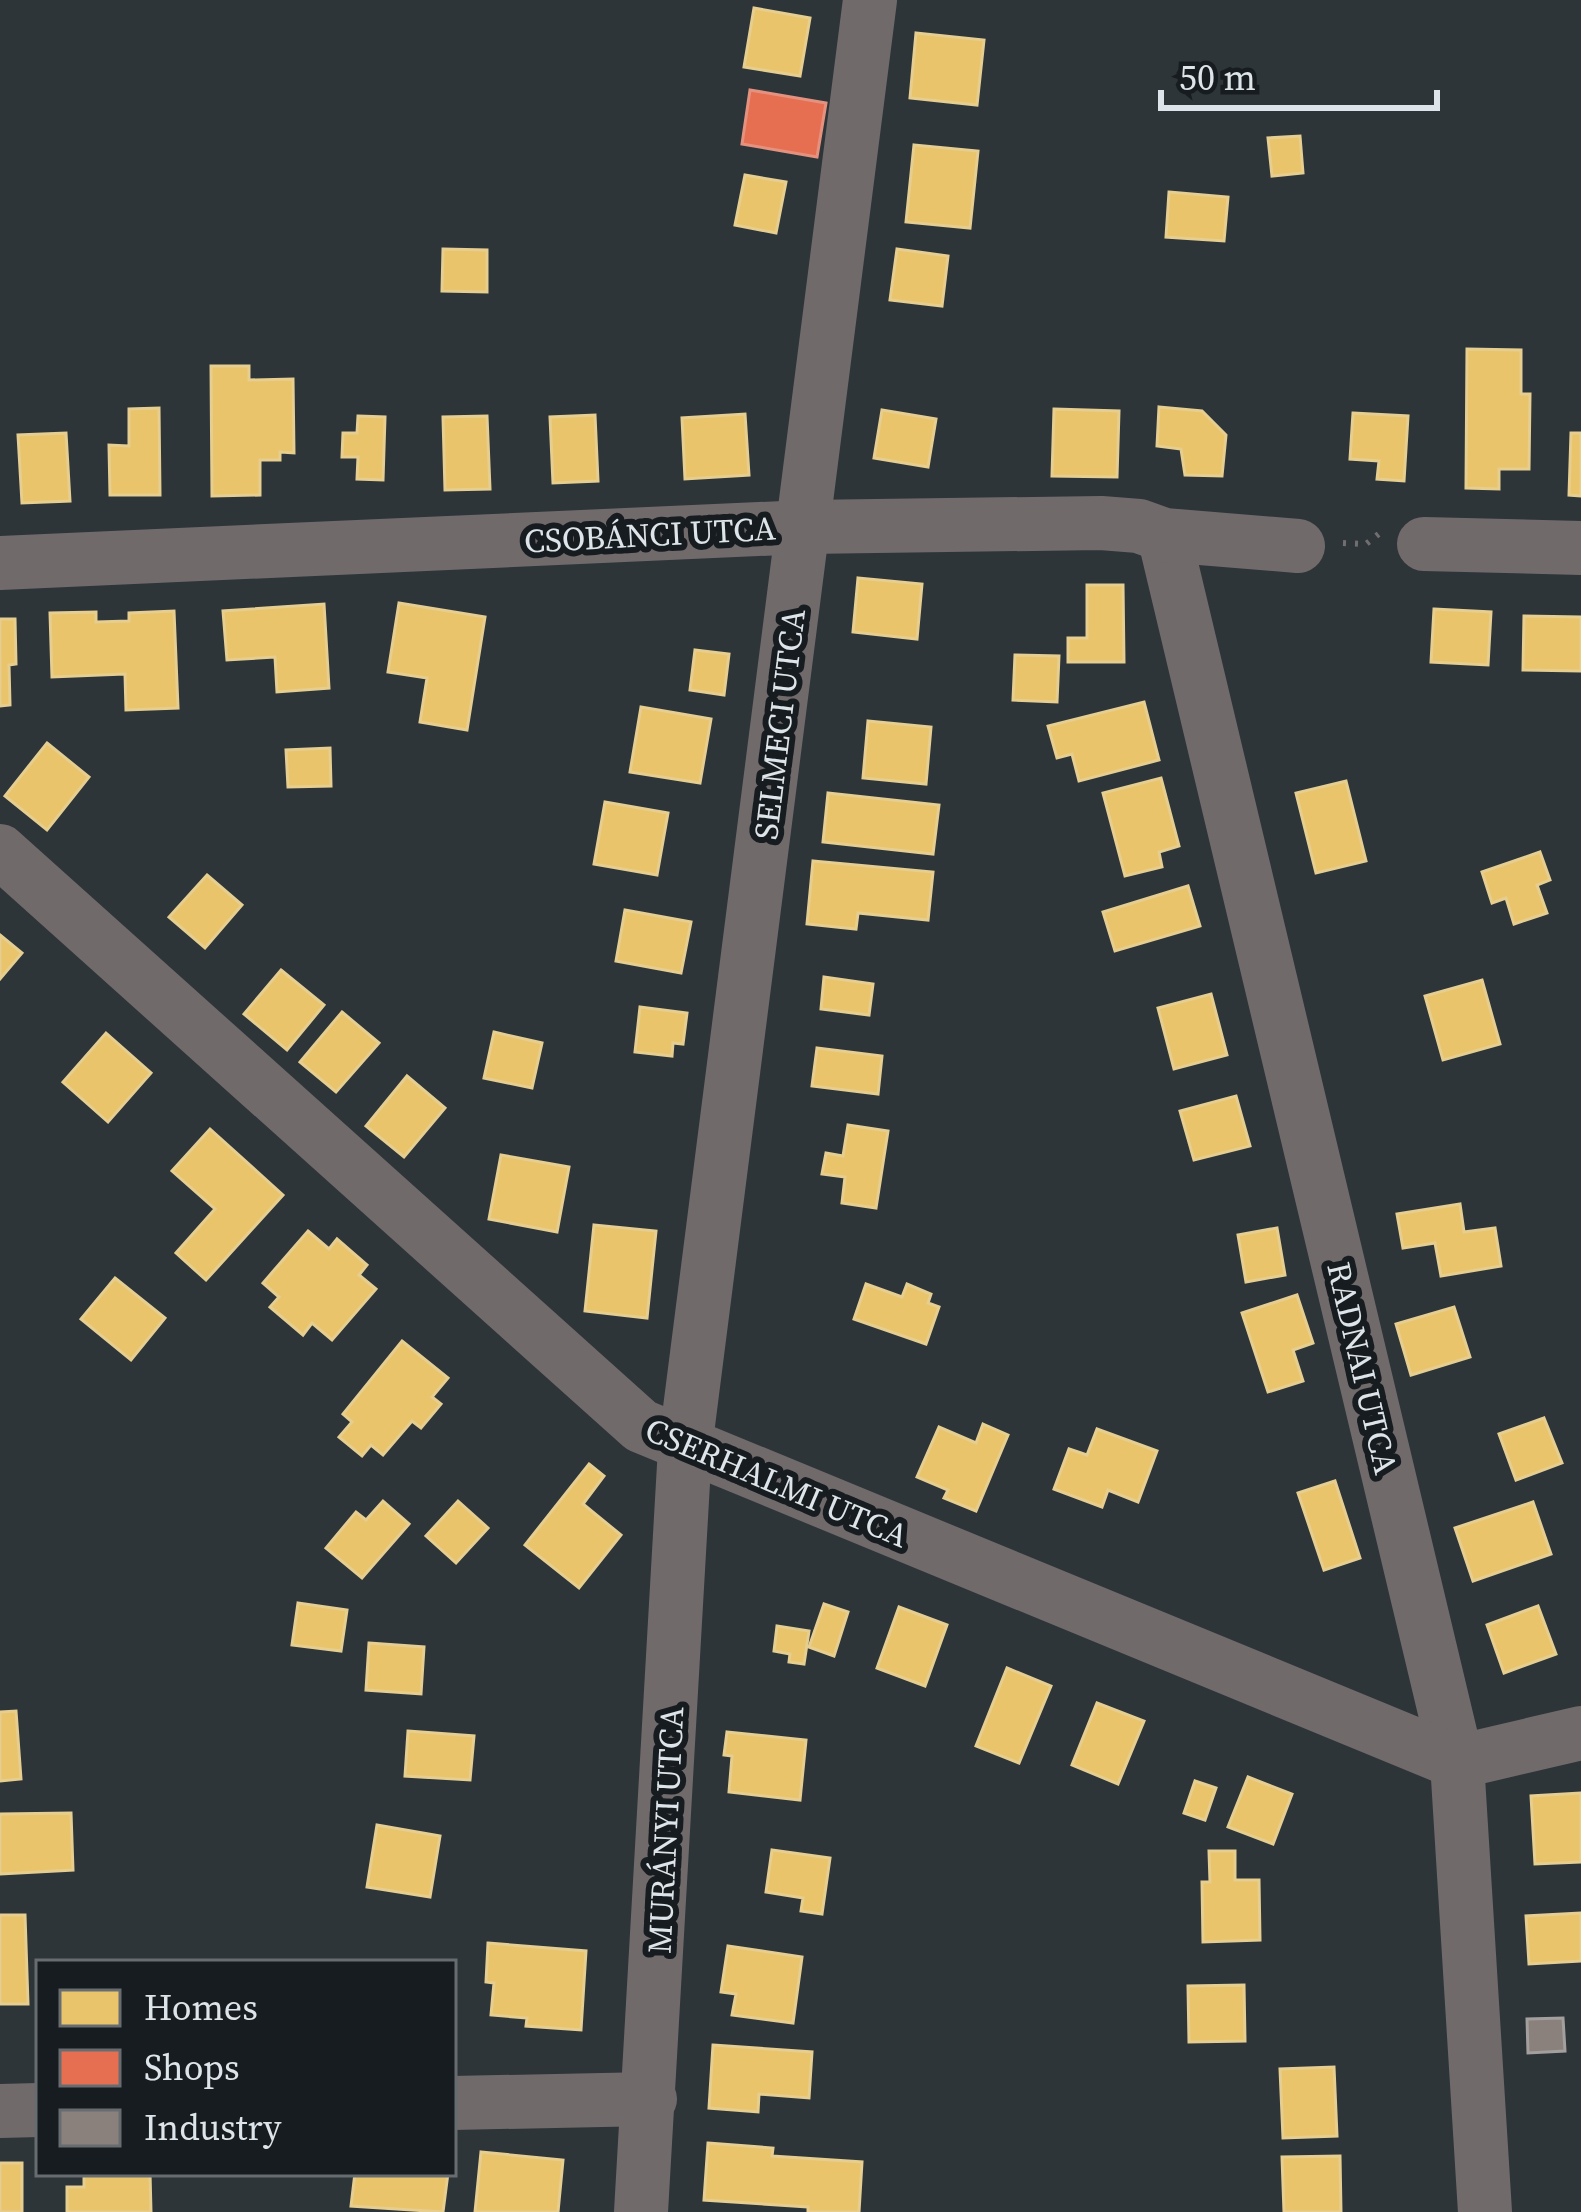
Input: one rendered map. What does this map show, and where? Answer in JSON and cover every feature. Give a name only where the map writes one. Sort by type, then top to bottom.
[{"type":"street","name":"SELMECI UTCA","points":[[685,1448],[871,0]]},
{"type":"street","name":"CSOBÁNCI UTCA","points":[[0,563],[805,527],[1101,523],[1139,526],[1165,536],[1298,546]]},
{"type":"street","name":"RADNAI UTCA","points":[[1165,536],[1457,1762],[1484,2212]]},
{"type":"street","points":[[1424,544],[1581,548]]},
{"type":"street","name":"CSERHALMI UTCA","points":[[0,851],[640,1426],[1457,1762]]},
{"type":"street","name":"MURÁNYI UTCA","points":[[641,2212],[685,1448]]},
{"type":"street","points":[[1457,1762],[1581,1732]]},
{"type":"street","points":[[456,2102],[650,2099]]},
{"type":"street","points":[[0,2111],[36,2110]]},
{"type":"path","points":[[1298,546],[1366,544],[1382,531],[1406,530],[1424,544]]},
{"type":"building: Homes","points":[[754,8],[810,18],[800,76],[744,67]]},
{"type":"building: Homes","points":[[916,33],[984,40],[977,105],[910,98]]},
{"type":"building: Homes","points":[[1300,136],[1303,173],[1272,176],[1268,138]]},
{"type":"building: Homes","points":[[914,145],[978,151],[970,228],[906,222]]},
{"type":"building: Homes","points":[[745,175],[786,182],[776,233],[735,225]]},
{"type":"building: Homes","points":[[1169,192],[1228,197],[1224,241],[1166,237]]},
{"type":"building: Homes","points":[[443,249],[487,250],[487,292],[442,291]]},
{"type":"building: Homes","points":[[897,249],[948,256],[942,306],[890,300]]},
{"type":"building: Homes","points":[[1467,349],[1521,350],[1521,394],[1530,394],[1529,469],[1499,469],[1499,489],[1466,488]]},
{"type":"building: Homes","points":[[211,366],[249,366],[249,380],[293,379],[294,453],[280,452],[280,460],[260,460],[260,495],[212,496]]},
{"type":"building: Homes","points":[[1159,407],[1202,411],[1226,435],[1222,476],[1185,475],[1181,449],[1157,446]]},
{"type":"building: Homes","points":[[159,408],[160,495],[110,495],[109,445],[129,446],[129,409]]},
{"type":"building: Homes","points":[[1054,409],[1119,411],[1117,477],[1052,476]]},
{"type":"building: Homes","points":[[882,410],[936,419],[928,467],[874,458]]},
{"type":"building: Homes","points":[[1353,413],[1408,416],[1404,481],[1377,479],[1379,461],[1350,459]]},
{"type":"building: Homes","points":[[745,414],[749,475],[685,479],[682,418]]},
{"type":"building: Homes","points":[[595,415],[598,481],[553,483],[550,417]]},
{"type":"building: Homes","points":[[358,416],[385,417],[383,480],[357,479],[358,457],[342,457],[343,433],[357,433]]},
{"type":"building: Homes","points":[[487,416],[490,489],[445,490],[443,417]]},
{"type":"building: Homes","points":[[66,433],[70,501],[22,503],[18,435]]},
{"type":"building: Homes","points":[[1571,433],[1581,433],[1581,496],[1569,495]]},
{"type":"building: Homes","points":[[858,578],[922,584],[917,639],[853,632]]},
{"type":"building: Homes","points":[[1087,585],[1123,585],[1124,662],[1068,662],[1068,638],[1087,638]]},
{"type":"building: Homes","points":[[399,603],[485,617],[467,730],[420,722],[427,678],[388,672]]},
{"type":"building: Homes","points":[[324,604],[329,688],[277,692],[275,657],[227,660],[223,611]]},
{"type":"building: Homes","points":[[1434,609],[1491,612],[1488,665],[1431,662]]},
{"type":"building: Homes","points":[[174,611],[178,708],[126,710],[125,674],[52,677],[50,613],[96,612],[96,622],[129,621],[129,613]]},
{"type":"building: Homes","points":[[1524,616],[1581,617],[1581,671],[1523,670]]},
{"type":"building: Homes","points":[[0,619],[15,619],[16,664],[9,665],[10,705],[0,706]]},
{"type":"building: Homes","points":[[695,650],[729,654],[724,695],[690,690]]},
{"type":"building: Homes","points":[[1015,655],[1059,656],[1057,702],[1013,700]]},
{"type":"building: Homes","points":[[1144,702],[1159,760],[1079,781],[1072,754],[1057,758],[1048,726]]},
{"type":"building: Homes","points":[[641,707],[711,719],[700,783],[630,772]]},
{"type":"building: Homes","points":[[868,721],[931,727],[926,784],[863,778]]},
{"type":"building: Homes","points":[[47,743],[89,777],[47,830],[5,796]]},
{"type":"building: Homes","points":[[330,748],[331,786],[288,787],[286,750]]},
{"type":"building: Homes","points":[[1161,778],[1179,846],[1159,852],[1162,867],[1125,876],[1103,793]]},
{"type":"building: Homes","points":[[1346,781],[1366,861],[1316,873],[1296,793]]},
{"type":"building: Homes","points":[[828,793],[939,805],[933,854],[823,842]]},
{"type":"building: Homes","points":[[605,802],[668,813],[657,875],[594,864]]},
{"type":"building: Homes","points":[[1540,852],[1550,880],[1537,885],[1547,913],[1514,924],[1506,898],[1492,903],[1482,872]]},
{"type":"building: Homes","points":[[813,861],[933,872],[928,920],[858,913],[856,929],[807,924]]},
{"type":"building: Homes","points":[[207,875],[242,905],[205,948],[169,917]]},
{"type":"building: Homes","points":[[1188,886],[1200,926],[1115,951],[1103,912]]},
{"type":"building: Homes","points":[[625,910],[691,922],[681,973],[616,961]]},
{"type":"building: Homes","points":[[0,935],[22,953],[0,979]]},
{"type":"building: Homes","points":[[281,970],[324,1005],[287,1050],[244,1014]]},
{"type":"building: Homes","points":[[824,977],[873,984],[869,1015],[821,1009]]},
{"type":"building: Homes","points":[[1482,980],[1500,1044],[1443,1060],[1425,996]]},
{"type":"building: Homes","points":[[1211,994],[1227,1055],[1174,1069],[1158,1008]]},
{"type":"building: Homes","points":[[640,1007],[687,1013],[683,1044],[673,1043],[672,1056],[635,1052]]},
{"type":"building: Homes","points":[[342,1012],[379,1043],[336,1092],[300,1062]]},
{"type":"building: Homes","points":[[494,1032],[542,1043],[532,1088],[484,1078]]},
{"type":"building: Homes","points":[[106,1033],[151,1073],[108,1122],[63,1082]]},
{"type":"building: Homes","points":[[817,1048],[882,1056],[878,1094],[812,1086]]},
{"type":"building: Homes","points":[[407,1076],[445,1108],[404,1157],[366,1126]]},
{"type":"building: Homes","points":[[1236,1096],[1250,1146],[1194,1160],[1180,1111]]},
{"type":"building: Homes","points":[[848,1125],[888,1131],[876,1208],[842,1203],[845,1177],[822,1174],[826,1153],[843,1156]]},
{"type":"building: Homes","points":[[210,1129],[283,1195],[206,1280],[176,1253],[215,1209],[172,1171]]},
{"type":"building: Homes","points":[[501,1155],[569,1167],[557,1232],[489,1219]]},
{"type":"building: Homes","points":[[1460,1204],[1464,1232],[1495,1228],[1501,1266],[1441,1276],[1435,1243],[1403,1248],[1397,1214]]},
{"type":"building: Homes","points":[[594,1225],[656,1231],[647,1318],[585,1311]]},
{"type":"building: Homes","points":[[1277,1228],[1285,1275],[1246,1282],[1238,1235]]},
{"type":"building: Homes","points":[[308,1231],[329,1249],[337,1239],[367,1265],[359,1275],[376,1289],[332,1340],[312,1323],[303,1335],[270,1307],[279,1297],[263,1283]]},
{"type":"building: Homes","points":[[115,1278],[165,1318],[131,1360],[81,1319]]},
{"type":"building: Homes","points":[[866,1284],[902,1297],[907,1284],[931,1294],[928,1303],[939,1307],[926,1344],[854,1319]]},
{"type":"building: Homes","points":[[1297,1295],[1313,1343],[1293,1350],[1303,1381],[1268,1392],[1242,1313]]},
{"type":"building: Homes","points":[[1454,1307],[1470,1357],[1411,1375],[1396,1324]]},
{"type":"building: Homes","points":[[402,1341],[448,1378],[432,1397],[441,1404],[421,1428],[412,1421],[383,1455],[371,1445],[362,1456],[339,1437],[352,1422],[343,1414]]},
{"type":"building: Homes","points":[[1544,1418],[1562,1463],[1516,1480],[1499,1434]]},
{"type":"building: Homes","points":[[983,1424],[1008,1435],[976,1511],[944,1498],[948,1490],[917,1477],[939,1427],[976,1443]]},
{"type":"building: Homes","points":[[1097,1429],[1157,1451],[1138,1502],[1108,1490],[1102,1507],[1054,1489],[1069,1449],[1087,1455]]},
{"type":"building: Homes","points":[[589,1464],[604,1476],[583,1504],[621,1535],[579,1588],[525,1545]]},
{"type":"building: Homes","points":[[1335,1481],[1360,1558],[1324,1570],[1298,1493]]},
{"type":"building: Homes","points":[[383,1501],[409,1524],[362,1578],[326,1548],[356,1512],[366,1520]]},
{"type":"building: Homes","points":[[458,1501],[488,1528],[456,1563],[426,1536]]},
{"type":"building: Homes","points":[[1533,1502],[1551,1554],[1473,1581],[1455,1528]]},
{"type":"building: Homes","points":[[298,1603],[347,1610],[341,1651],[292,1645]]},
{"type":"building: Homes","points":[[824,1604],[848,1612],[834,1656],[809,1647]]},
{"type":"building: Homes","points":[[1538,1606],[1556,1654],[1504,1673],[1487,1625]]},
{"type":"building: Homes","points":[[899,1607],[947,1625],[925,1686],[877,1668]]},
{"type":"building: Homes","points":[[777,1626],[809,1631],[804,1664],[789,1662],[790,1654],[774,1651]]},
{"type":"building: Homes","points":[[369,1643],[424,1647],[421,1694],[366,1690]]},
{"type":"building: Homes","points":[[1007,1668],[1051,1686],[1019,1763],[976,1746]]},
{"type":"building: Homes","points":[[1097,1703],[1144,1721],[1118,1784],[1072,1765]]},
{"type":"building: Homes","points":[[16,1711],[21,1779],[0,1781],[0,1712]]},
{"type":"building: Homes","points":[[408,1731],[474,1736],[470,1780],[405,1776]]},
{"type":"building: Homes","points":[[727,1732],[806,1740],[800,1800],[729,1792],[732,1756],[724,1755]]},
{"type":"building: Homes","points":[[1248,1777],[1292,1794],[1273,1844],[1228,1827]]},
{"type":"building: Homes","points":[[1195,1781],[1216,1788],[1205,1820],[1184,1813]]},
{"type":"building: Homes","points":[[1581,1793],[1581,1862],[1535,1864],[1531,1796]]},
{"type":"building: Homes","points":[[71,1813],[73,1870],[0,1874],[0,1814]]},
{"type":"building: Homes","points":[[377,1825],[440,1836],[430,1897],[367,1887]]},
{"type":"building: Homes","points":[[772,1850],[830,1858],[822,1914],[801,1911],[803,1898],[766,1892]]},
{"type":"building: Homes","points":[[1209,1851],[1235,1851],[1235,1880],[1259,1880],[1260,1940],[1203,1942],[1202,1882],[1210,1882]]},
{"type":"building: Homes","points":[[1581,1913],[1581,1961],[1529,1964],[1526,1916]]},
{"type":"building: Homes","points":[[0,1915],[25,1915],[28,2004],[0,2004]]},
{"type":"building: Homes","points":[[488,1943],[586,1951],[581,2030],[526,2026],[527,2018],[491,2015],[494,1983],[486,1982]]},
{"type":"building: Homes","points":[[728,1946],[802,1957],[793,2023],[732,2015],[736,1994],[721,1992]]},
{"type":"building: Homes","points":[[1244,1985],[1245,2041],[1189,2042],[1188,1986]]},
{"type":"building: Homes","points":[[713,2045],[812,2052],[809,2098],[759,2094],[758,2112],[709,2108]]},
{"type":"building: Homes","points":[[1334,2067],[1337,2136],[1283,2138],[1280,2069]]},
{"type":"building: Homes","points":[[708,2143],[773,2148],[772,2156],[862,2162],[859,2212],[808,2212],[808,2207],[704,2200]]},
{"type":"building: Homes","points":[[481,2152],[563,2160],[558,2212],[475,2212]]},
{"type":"building: Homes","points":[[1340,2156],[1341,2212],[1284,2212],[1282,2157]]},
{"type":"building: Homes","points":[[0,2163],[22,2163],[22,2212],[0,2212]]},
{"type":"building: Homes","points":[[84,2176],[150,2176],[151,2212],[67,2212],[67,2187],[84,2187]]},
{"type":"building: Homes","points":[[355,2176],[448,2176],[443,2212],[351,2206]]},
{"type":"building: Shops","points":[[750,90],[826,103],[817,157],[742,144]]},
{"type":"building: Industry","points":[[1563,2018],[1565,2051],[1528,2053],[1527,2019]]}]
